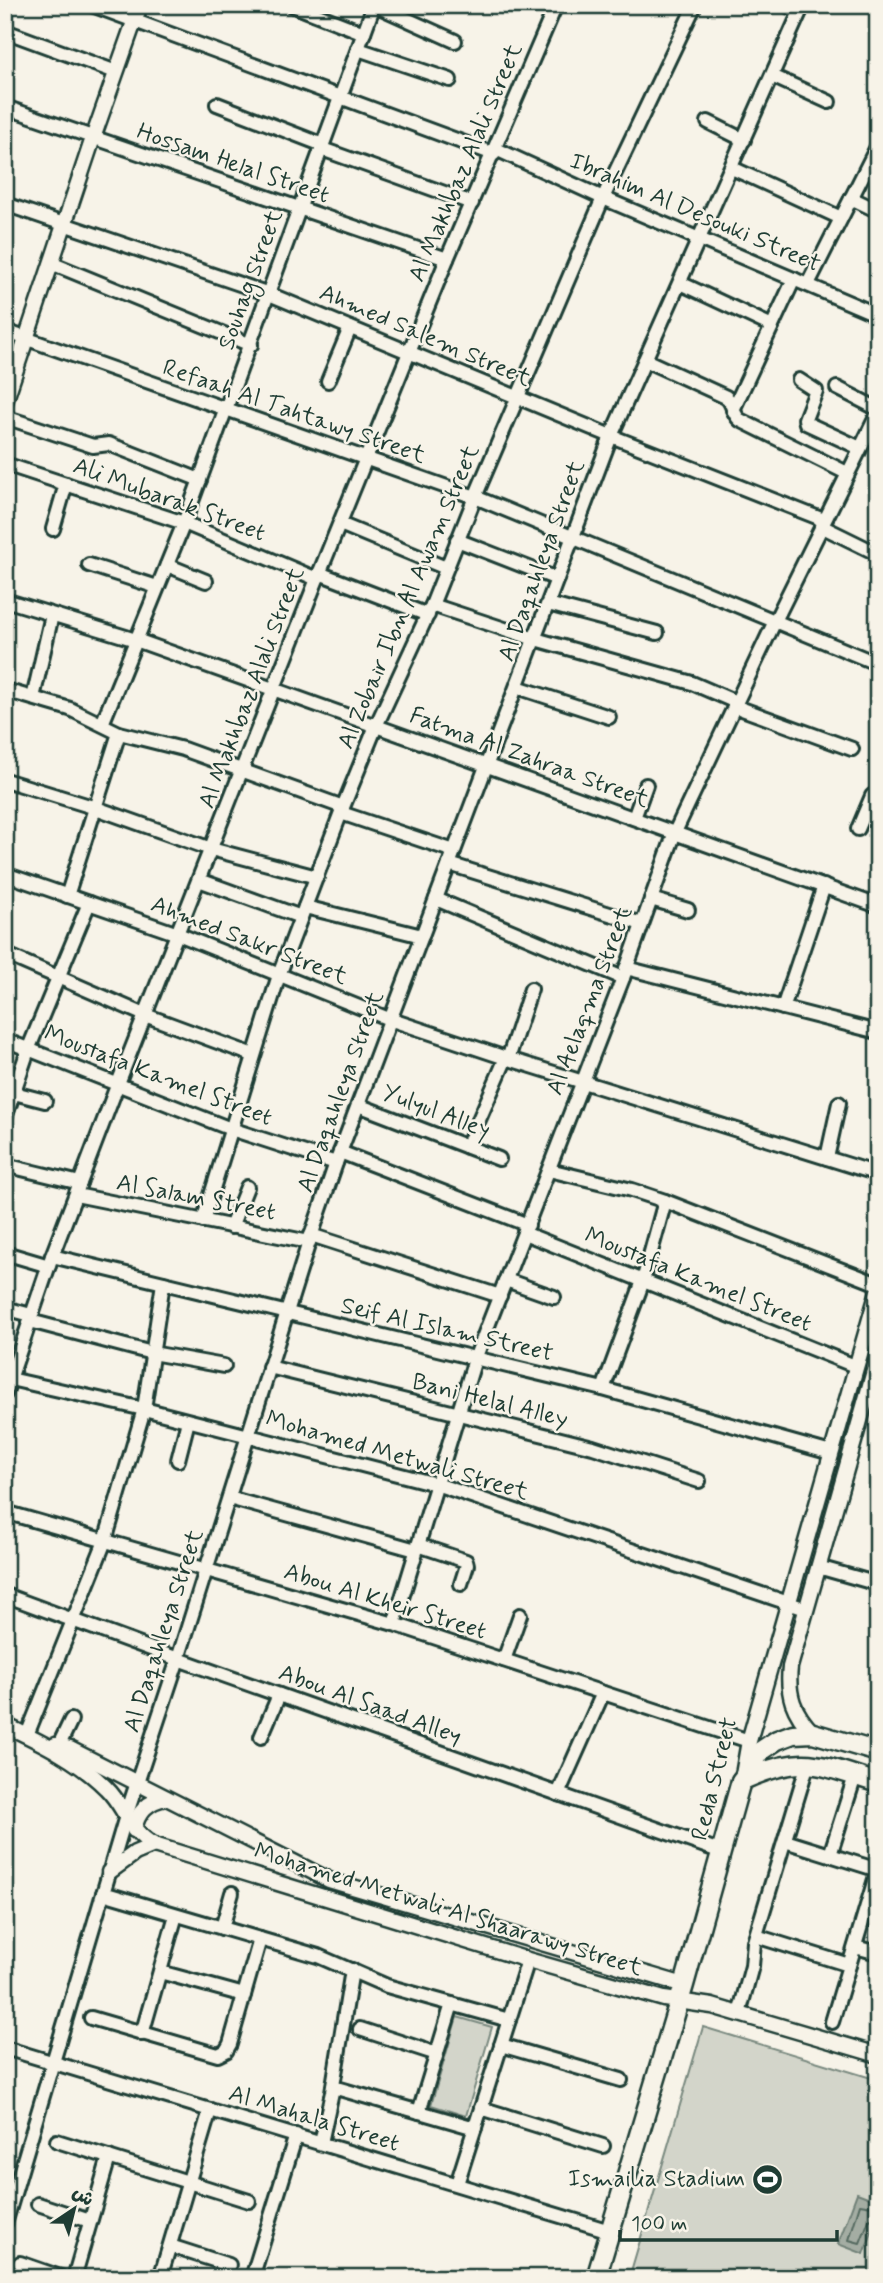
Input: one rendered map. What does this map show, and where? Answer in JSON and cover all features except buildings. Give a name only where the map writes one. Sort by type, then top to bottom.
[{"type":"main road","points":[[741,1781],[762,1750],[793,1734],[813,1733],[878,1752]]},
{"type":"main road","points":[[793,1734],[789,1749],[791,1757],[802,1763],[878,1783]]},
{"type":"main road","points":[[741,1781],[777,1766],[802,1763]]},
{"type":"main road","name":"Reda Street","points":[[596,2278],[741,1781]]},
{"type":"street","name":"Ibrahim Al Desouki Street","points":[[92,5],[495,151],[878,315]]},
{"type":"street","points":[[6,399],[140,5]]},
{"type":"street","points":[[292,5],[364,33]]},
{"type":"street","points":[[374,5],[455,41]]},
{"type":"street","name":"Souhag Street","points":[[102,724],[184,523],[374,5]]},
{"type":"street","name":"Al Makhbaz Alali Street","points":[[5,1394],[30,1318],[117,1086],[318,576],[447,260],[556,5]]},
{"type":"street","name":"Al Zobair Ibn Al Awam Street","points":[[203,1221],[279,975],[342,810],[376,726],[430,610],[475,497],[603,198],[695,5]]},
{"type":"street","points":[[786,5],[802,9]]},
{"type":"street","name":"Al Daqahleya Street","points":[[5,2224],[136,1783],[338,1157],[611,436],[802,9]]},
{"type":"street","points":[[5,31],[116,72]]},
{"type":"street","points":[[358,49],[450,80]]},
{"type":"street","points":[[772,76],[829,102]]},
{"type":"street","points":[[218,104],[322,147],[472,203]]},
{"type":"street","name":"Hossam Helal Street","points":[[5,107],[447,260]]},
{"type":"street","points":[[708,122],[744,140]]},
{"type":"street","points":[[808,285],[877,151]]},
{"type":"street","points":[[732,168],[841,218]]},
{"type":"street","points":[[851,198],[878,211]]},
{"type":"street","name":"Ahmed Salem Street","points":[[5,204],[269,294],[822,523],[878,554]]},
{"type":"street","points":[[51,263],[251,345]]},
{"type":"street","points":[[733,410],[794,279]]},
{"type":"street","points":[[680,283],[772,326]]},
{"type":"street","points":[[328,381],[350,328]]},
{"type":"street","name":"Refaah Al Tahtawy Street","points":[[5,331],[475,497],[878,664]]},
{"type":"street","points":[[645,360],[726,397],[740,420],[847,473]]},
{"type":"street","points":[[799,380],[816,391],[805,419],[806,423],[860,448]]},
{"type":"street","points":[[837,388],[878,411]]},
{"type":"street","name":"Al Aelaqma Street","points":[[394,1624],[475,1359],[583,1082],[675,832],[878,411]]},
{"type":"street","points":[[5,417],[93,446],[109,444],[200,480]]},
{"type":"street","name":"Ali Mubarak Street","points":[[5,464],[184,523],[318,576],[692,683],[735,704],[852,749]]},
{"type":"street","points":[[53,528],[66,484]]},
{"type":"street","points":[[340,524],[446,568]]},
{"type":"street","points":[[457,540],[557,579]]},
{"type":"street","points":[[89,565],[158,587]]},
{"type":"street","points":[[167,565],[206,582]]},
{"type":"street","name":"Fatma Al Zahraa Street","points":[[5,600],[136,640],[878,906]]},
{"type":"street","points":[[548,604],[657,633]]},
{"type":"street","points":[[33,698],[52,615]]},
{"type":"street","points":[[517,687],[609,717]]},
{"type":"street","points":[[5,690],[70,709],[120,733],[183,749],[242,770],[454,851]]},
{"type":"street","points":[[68,896],[120,733]]},
{"type":"street","points":[[5,780],[96,808],[211,849],[317,877]]},
{"type":"street","points":[[634,818],[646,785]]},
{"type":"street","points":[[858,829],[872,796],[878,792]]},
{"type":"street","points":[[449,864],[642,924]]},
{"type":"street","name":"Ahmed Sakr Street","points":[[5,874],[178,934],[389,1019],[878,1174]]},
{"type":"street","points":[[199,880],[303,912],[422,936]]},
{"type":"street","points":[[783,1008],[824,886]]},
{"type":"street","points":[[436,900],[624,973],[878,1032]]},
{"type":"street","points":[[651,900],[688,910]]},
{"type":"street","points":[[5,1118],[28,1050],[89,903]]},
{"type":"street","points":[[5,954],[145,1015],[253,1055]]},
{"type":"street","points":[[467,1147],[507,1058],[531,989]]},
{"type":"street","name":"Moustafa Kamel Street","points":[[5,1040],[231,1129],[338,1157],[526,1229],[643,1281],[855,1366]]},
{"type":"street","points":[[14,1093],[45,1101]]},
{"type":"street","points":[[827,1158],[839,1103]]},
{"type":"street","name":"Yulyul Alley","points":[[358,1105],[499,1159]]},
{"type":"street","name":"Al Salam Street","points":[[5,1165],[78,1189],[203,1221],[310,1239],[500,1296]]},
{"type":"street","points":[[549,1170],[632,1190],[665,1201],[878,1284]]},
{"type":"street","points":[[232,1227],[247,1187]]},
{"type":"street","points":[[603,1389],[643,1281],[665,1201]]},
{"type":"street","name":"Seif Al Islam Street","points":[[5,1253],[163,1283],[603,1389],[831,1453]]},
{"type":"street","points":[[506,1280],[554,1297]]},
{"type":"street","points":[[27,1735],[105,1541],[144,1409],[163,1283]]},
{"type":"street","name":"Reda Street","points":[[741,1781],[788,1603],[878,1291]]},
{"type":"street","points":[[5,1308],[30,1318],[152,1353],[224,1366]]},
{"type":"street","points":[[813,1733],[801,1721],[792,1704],[788,1686],[790,1667],[878,1357]]},
{"type":"street","name":"Bani Helal Alley","points":[[269,1367],[601,1449],[699,1481]]},
{"type":"street","name":"Mohamed Metwali Street","points":[[10,1379],[144,1409],[436,1484],[806,1609]]},
{"type":"street","points":[[178,1460],[188,1421]]},
{"type":"street","points":[[229,1498],[466,1561],[461,1584]]},
{"type":"street","name":"Abou Al Kheir Street","points":[[5,1512],[394,1624],[750,1741]]},
{"type":"street","points":[[818,1567],[878,1584]]},
{"type":"street","name":"Abou Al Saad Alley","points":[[5,1595],[722,1852]]},
{"type":"street","points":[[504,1660],[520,1615]]},
{"type":"street","points":[[558,1794],[603,1693]]},
{"type":"street","points":[[261,1737],[279,1695]]},
{"type":"street","points":[[59,1745],[71,1720]]},
{"type":"street","name":"Mohamed Metwali Al Shaarawy Street","points":[[5,1726],[44,1743],[100,1782],[112,1794],[134,1830],[154,1845],[528,1960],[681,1994]]},
{"type":"street","name":"Mohamed Metwali Al Shaarawy Street","points":[[44,1743],[59,1745],[339,1884],[712,2006],[878,2055]]},
{"type":"street","points":[[739,2014],[752,1966],[756,1936],[785,1841],[802,1763]]},
{"type":"street","points":[[830,1855],[855,1776]]},
{"type":"street","points":[[134,1830],[142,1810],[153,1801],[166,1798]]},
{"type":"street","points":[[785,1841],[878,1870],[875,1889],[832,2022]]},
{"type":"street","points":[[109,1872],[135,1853],[154,1845]]},
{"type":"street","points":[[258,1877],[269,1867],[267,1850]]},
{"type":"street","points":[[103,1893],[330,1959],[387,1986],[509,2020]]},
{"type":"street","points":[[222,1928],[232,1893]]},
{"type":"street","points":[[142,2034],[176,1915]]},
{"type":"street","points":[[756,1936],[849,1965]]},
{"type":"street","points":[[91,2018],[218,2055],[226,2051],[230,2044],[260,1939]]},
{"type":"street","points":[[855,1947],[878,1953]]},
{"type":"street","points":[[457,2184],[528,1960]]},
{"type":"street","points":[[321,2143],[352,1970]]},
{"type":"street","points":[[160,1972],[244,1995]]},
{"type":"street","points":[[419,2112],[452,2004]]},
{"type":"street","points":[[360,2029],[437,2054]]},
{"type":"street","points":[[501,2045],[621,2080]]},
{"type":"street","name":"Al Mahala Street","points":[[5,2048],[610,2231]]},
{"type":"street","points":[[333,2087],[475,2129]]},
{"type":"street","points":[[481,2108],[603,2146]]},
{"type":"street","points":[[160,2278],[210,2110]]},
{"type":"street","points":[[252,2278],[296,2135]]},
{"type":"street","points":[[58,2141],[249,2201]]},
{"type":"street","points":[[74,2278],[109,2157]]},
{"type":"street","points":[[38,2204],[90,2221]]},
{"type":"street","points":[[170,2246],[229,2265]]},
{"type":"street","points":[[20,2263],[63,2278]]},
{"type":"shaded area","points":[[457,2017],[492,2027],[466,2116],[431,2105]]},
{"type":"shaded area","name":"Ismailia Stadium","points":[[703,2027],[878,2080],[878,2278],[629,2278]]},
{"type":"water","points":[[857,2193],[878,2201],[878,2215],[864,2254],[838,2244]]},
{"type":"place","name":"Ismailia Stadium","points":[[768,2179]]}]
